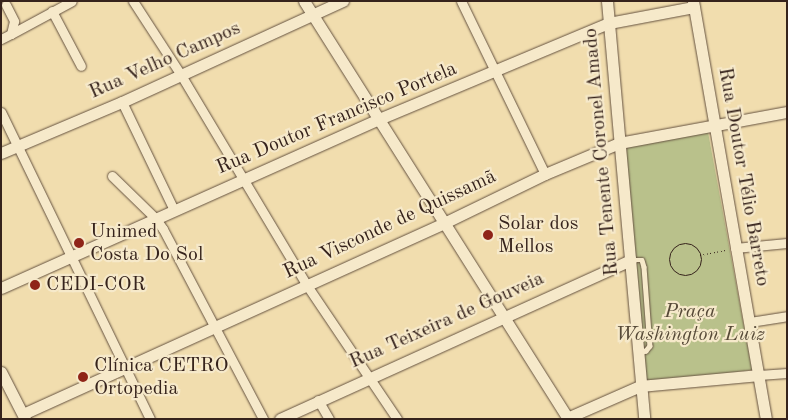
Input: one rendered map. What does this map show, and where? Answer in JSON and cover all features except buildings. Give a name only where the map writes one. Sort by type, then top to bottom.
[{"type":"street","points":[[1,39],[35,19],[72,1]]},
{"type":"street","points":[[133,1],[181,74],[306,284],[397,419]]},
{"type":"street","points":[[304,1],[567,418],[640,386],[787,372]]},
{"type":"street","name":"Rua Velho Campos","points":[[1,153],[122,102],[343,1]]},
{"type":"street","points":[[461,1],[545,174]]},
{"type":"street","name":"Rua Tenente Coronel Amado","points":[[607,1],[618,143],[631,260],[644,419]]},
{"type":"street","name":"Rua Doutor Francisco Portela","points":[[1,288],[379,119],[609,23],[694,4]]},
{"type":"street","name":"Rua Doutor Télio Barreto","points":[[694,4],[766,419]]},
{"type":"street","points":[[6,5],[14,21],[11,34]]},
{"type":"street","points":[[52,11],[81,66]]},
{"type":"street","points":[[14,21],[35,19]]},
{"type":"street","points":[[122,102],[174,210]]},
{"type":"street","points":[[1,112],[70,256],[126,366],[150,419]]},
{"type":"street","name":"Rua Visconde de Quissamã","points":[[24,416],[126,366],[444,222],[545,174],[618,143],[787,112]]},
{"type":"street","points":[[112,176],[156,219],[264,419]]},
{"type":"street","points":[[735,248],[787,243]]},
{"type":"street","name":"Rua Teixeira de Gouveia","points":[[280,419],[318,400],[631,260]]},
{"type":"street","points":[[750,322],[787,316]]},
{"type":"street","points":[[1,372],[24,416]]},
{"type":"street","points":[[318,400],[329,419]]},
{"type":"path","points":[[680,244],[691,244],[700,255],[698,268],[687,275],[675,272],[669,261],[672,250],[680,244]]},
{"type":"path","points":[[700,255],[735,248]]},
{"type":"green space","name":"Praça Washington Luiz","points":[[708,132],[752,370],[641,384],[623,147]]},
{"type":"place","name":"Solar dos Mellos","points":[[488,235]]},
{"type":"place","name":"Unimed Costa Do Sol","points":[[79,243]]},
{"type":"place","name":"CEDI-COR","points":[[35,285]]},
{"type":"place","name":"Clínica CETRO Ortopedia","points":[[83,377]]}]
